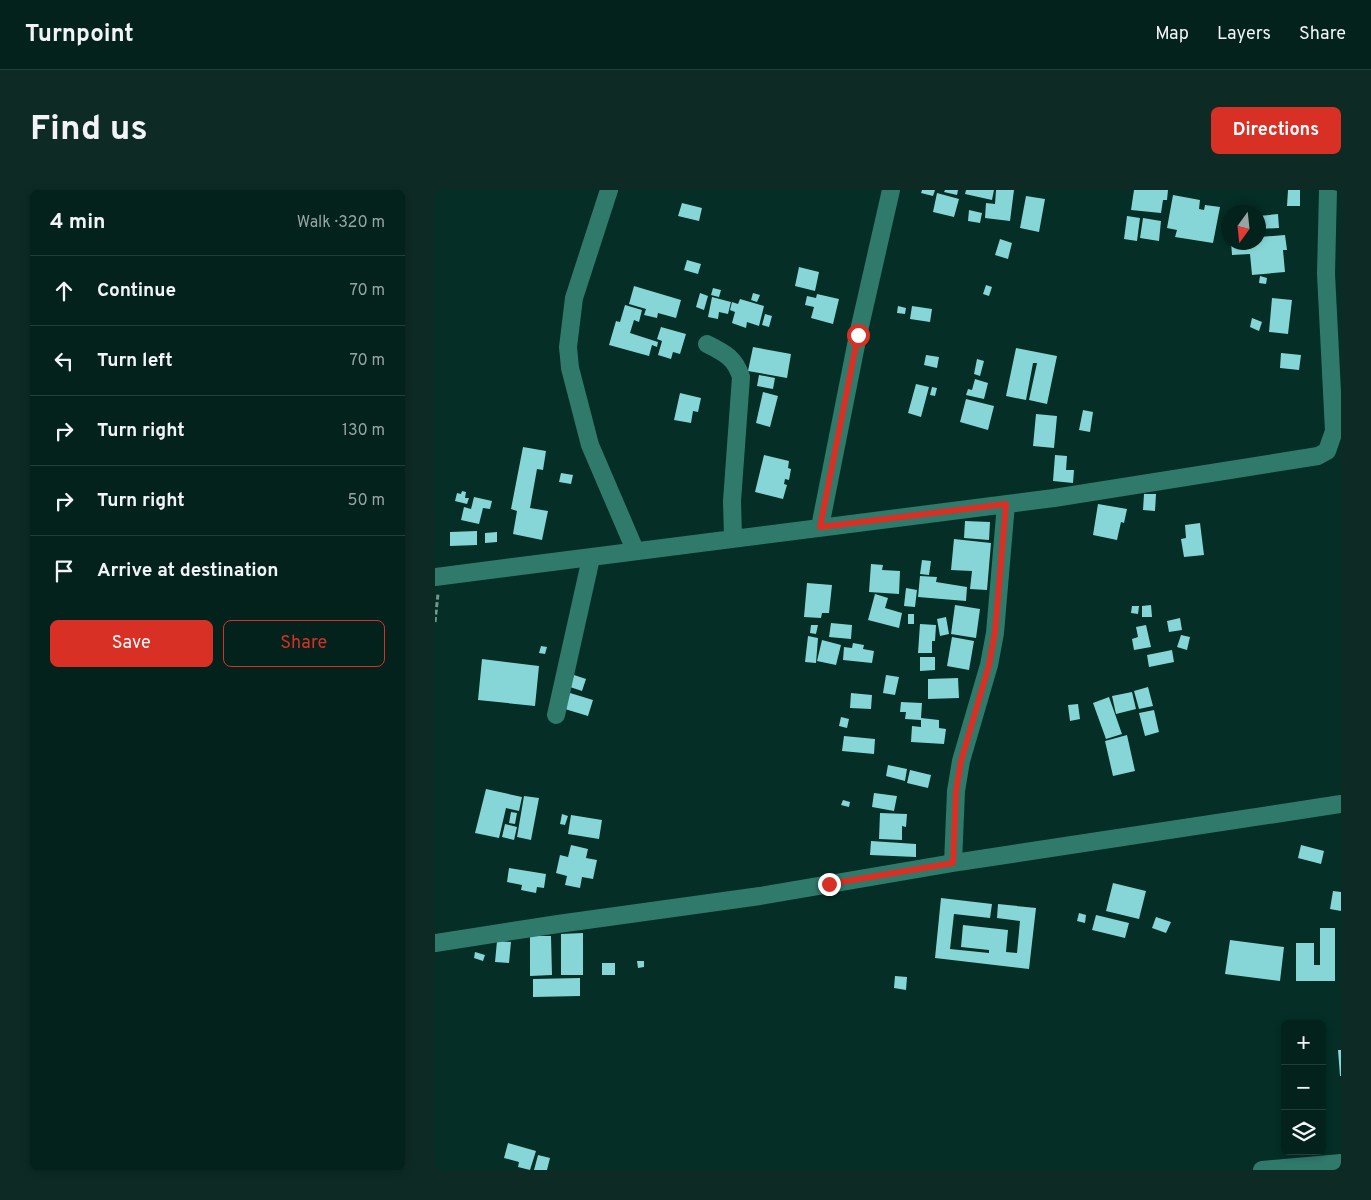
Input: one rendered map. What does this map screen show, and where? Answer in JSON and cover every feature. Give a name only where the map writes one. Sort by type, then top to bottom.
[{"type":"street","points":[[609,190],[574,298],[568,347],[570,368],[590,446],[635,550]]},
{"type":"street","points":[[820,527],[858,335],[891,190]]},
{"type":"street","points":[[437,576],[591,558],[733,537],[1006,504],[1318,456],[1327,451],[1334,431],[1326,284],[1328,190]]},
{"type":"street","points":[[707,344],[729,355],[737,364],[741,377],[731,501],[733,537]]},
{"type":"street","points":[[953,863],[956,791],[961,761],[989,665],[995,632],[1006,504]]},
{"type":"street","points":[[556,715],[591,558]]},
{"type":"street","points":[[435,943],[760,896],[953,863],[1341,804]]},
{"type":"street","points":[[1262,1170],[1341,1163]]},
{"type":"path","points":[[435,622],[437,576]]},
{"type":"building","points":[[922,190],[935,190],[933,196],[921,193]]},
{"type":"building","points":[[945,190],[958,190],[957,195],[944,192]]},
{"type":"building","points":[[966,190],[994,190],[992,200],[965,194]]},
{"type":"building","points":[[996,190],[1014,190],[1010,221],[985,218],[986,203],[995,204]]},
{"type":"building","points":[[1134,190],[1168,190],[1167,200],[1163,200],[1161,213],[1131,210]]},
{"type":"building","points":[[1288,190],[1300,190],[1300,206],[1287,206]]},
{"type":"building","points":[[937,193],[959,199],[954,217],[933,212]]},
{"type":"building","points":[[1173,195],[1200,200],[1199,209],[1204,210],[1205,205],[1220,207],[1213,243],[1175,237],[1177,230],[1167,228]]},
{"type":"building","points":[[1026,196],[1045,199],[1039,232],[1020,228]]},
{"type":"building","points":[[682,203],[702,208],[699,221],[678,216]]},
{"type":"building","points":[[969,210],[982,213],[980,223],[968,221]]},
{"type":"building","points":[[1278,214],[1279,228],[1266,229],[1266,215]]},
{"type":"building","points":[[1127,216],[1140,218],[1137,241],[1124,239]]},
{"type":"building","points":[[1143,218],[1161,221],[1159,241],[1140,238]]},
{"type":"building","points":[[1285,235],[1287,250],[1283,250],[1285,272],[1252,275],[1250,254],[1232,255],[1232,250],[1266,250],[1266,236]]},
{"type":"building","points":[[1000,239],[1012,243],[1008,259],[995,255]]},
{"type":"building","points":[[687,260],[701,264],[698,274],[684,270]]},
{"type":"building","points":[[799,267],[819,272],[815,291],[795,286]]},
{"type":"building","points":[[1260,276],[1267,278],[1266,284],[1259,283]]},
{"type":"building","points":[[986,285],[992,287],[989,296],[983,294]]},
{"type":"building","points":[[634,286],[681,300],[676,318],[658,313],[657,318],[644,315],[646,309],[629,304]]},
{"type":"building","points":[[713,288],[721,290],[719,297],[711,295]]},
{"type":"building","points":[[700,293],[708,296],[704,310],[696,307]]},
{"type":"building","points":[[753,293],[760,295],[757,302],[751,300]]},
{"type":"building","points":[[817,294],[839,299],[833,324],[811,318],[814,307],[805,305],[807,296],[816,298]]},
{"type":"building","points":[[712,297],[731,302],[728,314],[719,312],[718,319],[708,317]]},
{"type":"building","points":[[1272,298],[1292,300],[1288,334],[1269,332]]},
{"type":"building","points":[[740,299],[764,306],[759,326],[747,322],[746,328],[732,323],[735,312],[730,310],[732,302],[738,304]]},
{"type":"building","points":[[625,305],[642,310],[639,322],[634,320],[630,333],[658,342],[657,347],[652,345],[649,356],[609,345],[616,321],[620,322]]},
{"type":"building","points":[[898,306],[906,308],[905,314],[897,313]]},
{"type":"building","points":[[912,306],[932,309],[930,322],[910,319]]},
{"type":"building","points":[[765,314],[772,316],[769,327],[762,325]]},
{"type":"building","points":[[1252,318],[1262,322],[1259,331],[1250,327]]},
{"type":"building","points":[[661,327],[686,334],[680,354],[673,352],[671,359],[658,355],[662,341],[657,339]]},
{"type":"building","points":[[753,347],[791,354],[787,378],[748,371]]},
{"type":"building","points":[[1016,348],[1057,356],[1047,404],[1029,400],[1037,363],[1033,363],[1026,400],[1006,396]]},
{"type":"building","points":[[1281,353],[1301,355],[1299,370],[1280,368]]},
{"type":"building","points":[[926,355],[939,357],[937,368],[924,365]]},
{"type":"building","points":[[977,359],[984,361],[980,376],[974,374]]},
{"type":"building","points":[[759,375],[775,378],[773,389],[757,386]]},
{"type":"building","points":[[975,379],[988,383],[984,399],[966,395],[968,389],[972,390]]},
{"type":"building","points":[[916,384],[929,387],[921,417],[908,413]]},
{"type":"building","points":[[932,387],[937,388],[935,396],[930,395]]},
{"type":"building","points":[[763,392],[778,396],[770,427],[756,423]]},
{"type":"building","points":[[680,393],[701,398],[698,412],[693,411],[691,423],[674,420]]},
{"type":"building","points":[[966,399],[994,406],[988,430],[960,422]]},
{"type":"building","points":[[1083,410],[1093,412],[1090,432],[1079,430]]},
{"type":"building","points":[[1036,414],[1057,416],[1054,448],[1033,446]]},
{"type":"building","points":[[523,447],[546,451],[543,470],[537,469],[530,508],[548,511],[542,540],[513,534],[517,511],[511,509]]},
{"type":"building","points":[[764,455],[789,461],[788,468],[791,469],[789,480],[785,479],[784,484],[787,485],[783,499],[755,492]]},
{"type":"building","points":[[1055,455],[1067,456],[1066,470],[1074,470],[1073,483],[1053,481]]},
{"type":"building","points":[[561,473],[573,475],[571,484],[559,482]]},
{"type":"building","points":[[462,491],[466,492],[465,498],[469,498],[467,504],[455,501],[457,493],[461,494]]},
{"type":"building","points":[[1144,494],[1156,494],[1155,511],[1143,510]]},
{"type":"building","points":[[474,497],[492,501],[490,509],[483,508],[479,524],[461,520],[464,507],[471,509]]},
{"type":"building","points":[[1098,504],[1127,509],[1124,523],[1121,522],[1117,540],[1093,535]]},
{"type":"building","points":[[965,521],[990,522],[989,540],[964,538]]},
{"type":"building","points":[[1200,523],[1204,555],[1184,557],[1181,539],[1186,538],[1185,525]]},
{"type":"building","points":[[477,531],[477,545],[450,546],[450,532]]},
{"type":"building","points":[[497,532],[497,542],[485,543],[485,533]]},
{"type":"building","points":[[954,539],[991,543],[987,590],[970,589],[972,571],[951,570]]},
{"type":"building","points":[[922,560],[931,561],[929,575],[920,574]]},
{"type":"building","points":[[871,564],[883,565],[882,570],[900,571],[899,594],[869,592]]},
{"type":"building","points":[[920,576],[937,577],[936,582],[967,587],[966,601],[918,597]]},
{"type":"building","points":[[807,583],[832,585],[829,613],[822,613],[821,618],[804,617]]},
{"type":"building","points":[[906,588],[917,590],[915,607],[904,606]]},
{"type":"building","points":[[875,594],[888,598],[885,608],[902,613],[899,628],[868,620]]},
{"type":"building","points":[[955,605],[980,609],[976,638],[951,634]]},
{"type":"building","points":[[1151,605],[1152,617],[1142,617],[1142,606]]},
{"type":"building","points":[[1132,606],[1139,606],[1138,614],[1131,613]]},
{"type":"building","points":[[908,614],[914,614],[914,624],[908,624]]},
{"type":"building","points":[[946,617],[949,634],[940,636],[937,619]]},
{"type":"building","points":[[1180,618],[1182,630],[1169,632],[1167,621]]},
{"type":"building","points":[[831,623],[852,625],[851,639],[829,637]]},
{"type":"building","points":[[920,624],[936,625],[935,641],[932,641],[932,653],[918,653]]},
{"type":"building","points":[[811,625],[818,625],[816,634],[810,633]]},
{"type":"building","points":[[1146,625],[1151,647],[1134,650],[1132,639],[1138,637],[1136,627]]},
{"type":"building","points":[[1181,635],[1190,637],[1187,650],[1177,647]]},
{"type":"building","points":[[808,636],[818,638],[816,663],[805,662]]},
{"type":"building","points":[[952,637],[974,641],[969,670],[947,666]]},
{"type":"building","points":[[822,640],[841,645],[836,665],[817,661]]},
{"type":"building","points":[[853,643],[864,645],[863,649],[874,651],[872,663],[843,660],[844,647],[852,648]]},
{"type":"building","points":[[541,646],[547,647],[545,654],[539,653]]},
{"type":"building","points":[[1172,650],[1174,662],[1149,667],[1147,655]]},
{"type":"building","points":[[920,657],[935,657],[935,670],[920,671]]},
{"type":"building","points":[[482,659],[539,666],[535,706],[478,700]]},
{"type":"building","points":[[574,675],[586,679],[582,691],[570,687]]},
{"type":"building","points":[[886,675],[899,677],[895,695],[883,693]]},
{"type":"building","points":[[958,678],[959,698],[928,699],[928,679]]},
{"type":"building","points":[[1148,687],[1153,706],[1139,709],[1134,691]]},
{"type":"building","points":[[1132,692],[1136,709],[1116,714],[1112,696]]},
{"type":"building","points":[[570,693],[593,700],[588,716],[565,709]]},
{"type":"building","points":[[851,693],[872,695],[871,709],[850,708]]},
{"type":"building","points":[[1109,697],[1122,734],[1106,739],[1093,703]]},
{"type":"building","points":[[901,702],[922,703],[921,718],[939,720],[939,728],[946,729],[944,744],[911,742],[912,726],[921,727],[921,720],[905,719],[906,712],[900,712]]},
{"type":"building","points":[[1078,704],[1080,719],[1070,721],[1068,705]]},
{"type":"building","points":[[1154,710],[1159,732],[1145,736],[1139,713]]},
{"type":"building","points":[[841,717],[849,719],[847,728],[839,726]]},
{"type":"building","points":[[1127,735],[1135,771],[1113,776],[1105,741]]},
{"type":"building","points":[[844,736],[875,739],[874,754],[842,751]]},
{"type":"building","points":[[888,765],[907,769],[905,781],[886,776]]},
{"type":"building","points":[[910,770],[931,775],[928,788],[907,783]]},
{"type":"building","points":[[486,789],[522,797],[519,811],[506,808],[499,838],[475,833]]},
{"type":"building","points":[[874,793],[897,796],[894,811],[872,807]]},
{"type":"building","points":[[524,796],[539,798],[531,840],[517,837]]},
{"type":"building","points":[[843,800],[850,802],[849,807],[841,805]]},
{"type":"building","points":[[511,812],[517,813],[515,824],[509,823]]},
{"type":"building","points":[[880,813],[907,814],[906,827],[902,826],[902,840],[879,839]]},
{"type":"building","points":[[562,814],[568,816],[565,825],[560,824]]},
{"type":"building","points":[[571,815],[602,820],[599,839],[568,834]]},
{"type":"building","points":[[505,824],[517,827],[514,840],[502,837]]},
{"type":"building","points":[[871,841],[916,844],[916,857],[870,855]]},
{"type":"building","points":[[571,845],[588,849],[586,858],[597,860],[593,879],[582,877],[580,888],[565,885],[567,876],[556,873],[560,855],[568,857]]},
{"type":"building","points":[[1301,845],[1324,851],[1321,864],[1298,858]]},
{"type":"building","points":[[509,868],[546,874],[544,888],[537,887],[536,893],[521,890],[522,885],[507,882]]},
{"type":"building","points":[[1113,883],[1146,891],[1139,919],[1106,911]]},
{"type":"building","points":[[1333,891],[1341,892],[1341,911],[1330,909]]},
{"type":"building","points":[[941,898],[992,904],[990,918],[954,914],[950,949],[989,953],[989,950],[961,947],[963,925],[1008,930],[1006,952],[1017,953],[1020,921],[997,918],[998,904],[1036,908],[1029,969],[935,958]]},
{"type":"building","points":[[1079,913],[1086,915],[1085,923],[1077,921]]},
{"type":"building","points":[[1096,915],[1129,923],[1125,938],[1092,930]]},
{"type":"building","points":[[1156,917],[1171,922],[1166,933],[1152,928]]},
{"type":"building","points":[[1320,928],[1335,928],[1335,981],[1296,981],[1296,943],[1314,943],[1314,965],[1320,965]]},
{"type":"building","points":[[583,933],[583,975],[561,975],[561,934]]},
{"type":"building","points":[[530,936],[551,936],[552,975],[530,976]]},
{"type":"building","points":[[1230,940],[1284,947],[1280,981],[1225,974]]},
{"type":"building","points":[[497,941],[511,942],[509,963],[495,962]]},
{"type":"building","points":[[475,952],[485,955],[483,961],[474,958]]},
{"type":"building","points":[[637,961],[644,961],[644,967],[638,968]]},
{"type":"building","points":[[602,963],[615,963],[615,975],[602,975]]},
{"type":"building","points":[[895,976],[907,977],[906,990],[894,988]]},
{"type":"building","points":[[580,978],[580,996],[533,997],[533,979]]},
{"type":"building","points":[[1338,1050],[1341,1050],[1341,1076],[1340,1076]]},
{"type":"building","points":[[508,1143],[536,1151],[530,1170],[518,1167],[519,1162],[504,1158]]},
{"type":"building","points":[[538,1155],[550,1158],[547,1170],[534,1170]]},
{"type":"route","points":[[829,884],[953,863],[956,791],[961,761],[989,665],[995,632],[1006,504],[820,527],[858,335]]}]
